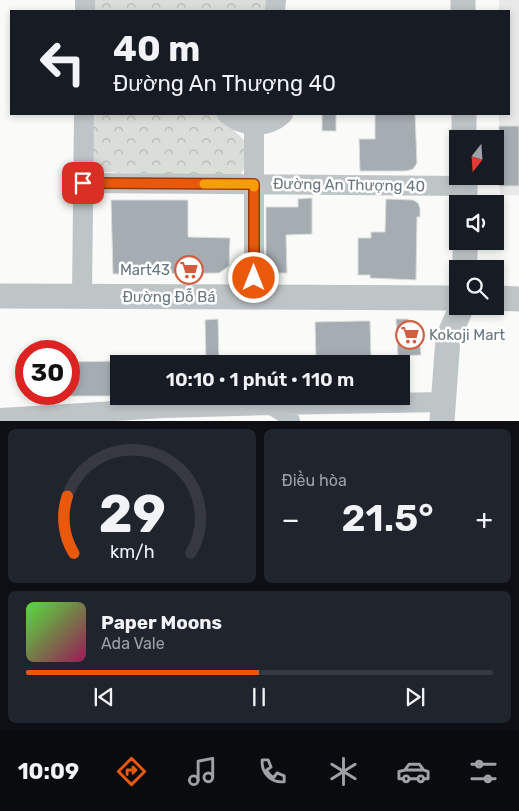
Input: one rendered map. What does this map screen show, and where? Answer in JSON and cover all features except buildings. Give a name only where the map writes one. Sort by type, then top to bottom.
[{"type":"street","points":[[82,296],[84,115]]},
{"type":"street","points":[[229,115],[241,122],[254,125],[267,124],[281,115]]},
{"type":"street","points":[[464,115],[464,130]]},
{"type":"street","points":[[254,125],[254,297]]},
{"type":"street","name":"Đường An Thượng 40","points":[[83,183],[254,184],[465,189]]},
{"type":"street","name":"Đường Đỗ Bá","points":[[0,296],[449,298]]},
{"type":"street","points":[[504,298],[519,299]]},
{"type":"street","points":[[4,419],[163,415],[272,405],[443,412],[448,338],[458,315]]},
{"type":"street","points":[[272,405],[286,414],[290,421]]},
{"type":"shaded area","points":[[499,0],[519,0],[519,195],[500,195],[500,185],[504,185],[504,130],[499,130],[499,115],[510,115],[510,10],[499,10]]},
{"type":"green space","points":[[94,0],[270,0],[270,10],[94,10]]},
{"type":"green space","points":[[91,115],[217,115],[244,140],[246,166],[238,177],[103,172],[90,160]]},
{"type":"slow traffic","points":[[204,184],[254,184],[254,187]]},
{"type":"place","name":"Mart43","points":[[189,270]]},
{"type":"place","name":"Kokoji Mart","points":[[410,335]]},
{"type":"route","points":[[83,183],[254,184],[254,278]]}]
